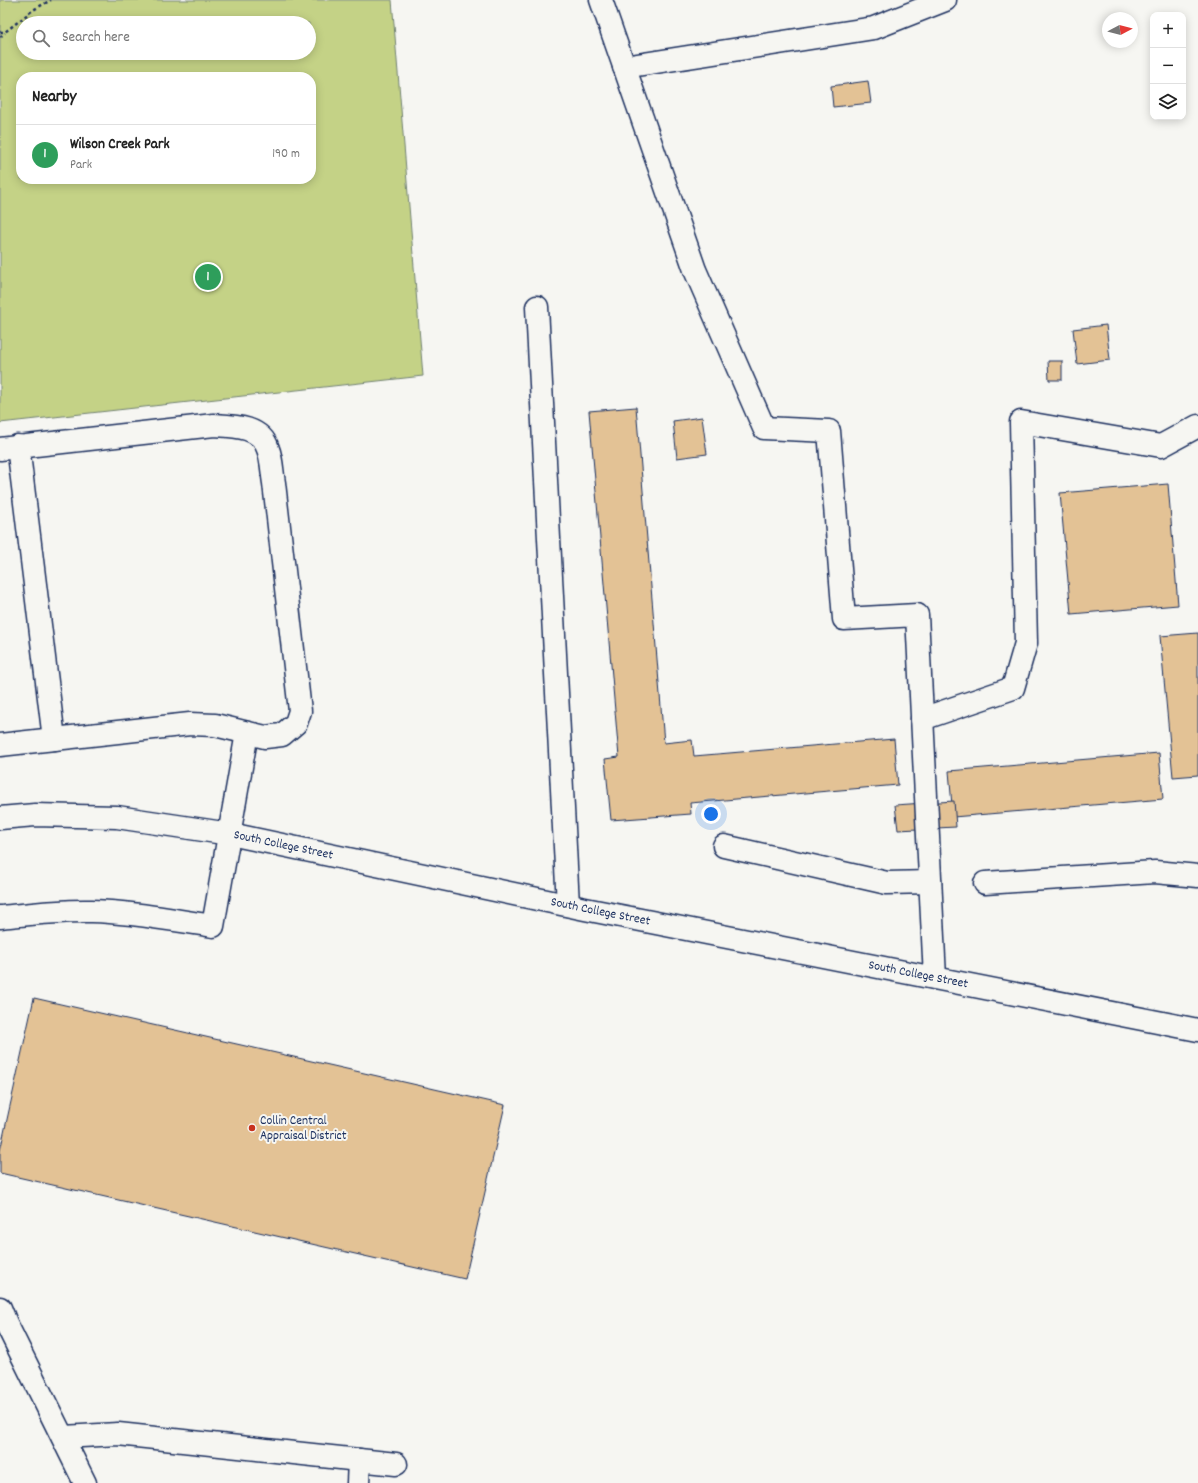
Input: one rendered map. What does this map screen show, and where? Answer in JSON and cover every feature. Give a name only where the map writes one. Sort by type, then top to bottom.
[{"type":"street","points":[[601,0],[695,270],[764,428],[829,431],[844,619],[917,615],[935,978]]},
{"type":"street","points":[[624,67],[874,28],[945,0]]},
{"type":"street","points":[[537,308],[568,905]]},
{"type":"street","points":[[922,719],[1013,688],[1026,643],[1021,422],[1161,446],[1198,426]]},
{"type":"street","points":[[0,745],[190,724],[215,725],[265,737],[282,735],[296,723],[300,710],[274,483],[268,448],[261,436],[249,429],[214,425],[9,448],[54,739]]},
{"type":"street","points":[[0,917],[40,913],[92,911],[213,926],[247,733]]},
{"type":"street","name":"South College Street","points":[[0,818],[36,815],[117,817],[230,834],[568,905],[1198,1030]]},
{"type":"street","points":[[724,846],[887,883],[930,882]]},
{"type":"street","points":[[985,883],[1155,872],[1198,876]]},
{"type":"street","points":[[2,1319],[85,1483]]},
{"type":"street","points":[[63,1437],[118,1434],[396,1464]]},
{"type":"street","points":[[358,1483],[359,1460]]},
{"type":"path","points":[[25,16],[51,0]]},
{"type":"path","points":[[0,36],[16,23]]},
{"type":"path","points":[[0,32],[5,32]]},
{"type":"green space","points":[[0,0],[392,0],[423,376],[0,423]]},
{"type":"building","points":[[868,81],[871,103],[833,107],[831,86]]},
{"type":"building","points":[[1106,325],[1110,360],[1077,364],[1073,329]]},
{"type":"building","points":[[1048,361],[1062,361],[1062,380],[1049,380]]},
{"type":"building","points":[[636,407],[664,743],[692,740],[694,756],[894,739],[898,785],[690,803],[691,814],[611,820],[605,759],[619,757],[589,411]]},
{"type":"building","points":[[702,417],[707,454],[677,458],[673,421]]},
{"type":"building","points":[[1168,484],[1178,605],[1071,614],[1060,493]]},
{"type":"building","points":[[1198,633],[1198,775],[1173,777],[1160,636]]},
{"type":"building","points":[[1159,753],[1163,799],[953,817],[949,771]]},
{"type":"building","points":[[954,801],[956,827],[898,830],[895,805]]},
{"type":"building","name":"Collin Central Appraisal District","points":[[34,998],[505,1105],[465,1279],[0,1173],[0,1151]]},
{"type":"place","name":"Wilson Creek Park","points":[[208,277]]},
{"type":"place","name":"Collin Central Appraisal District","points":[[252,1128]]}]
